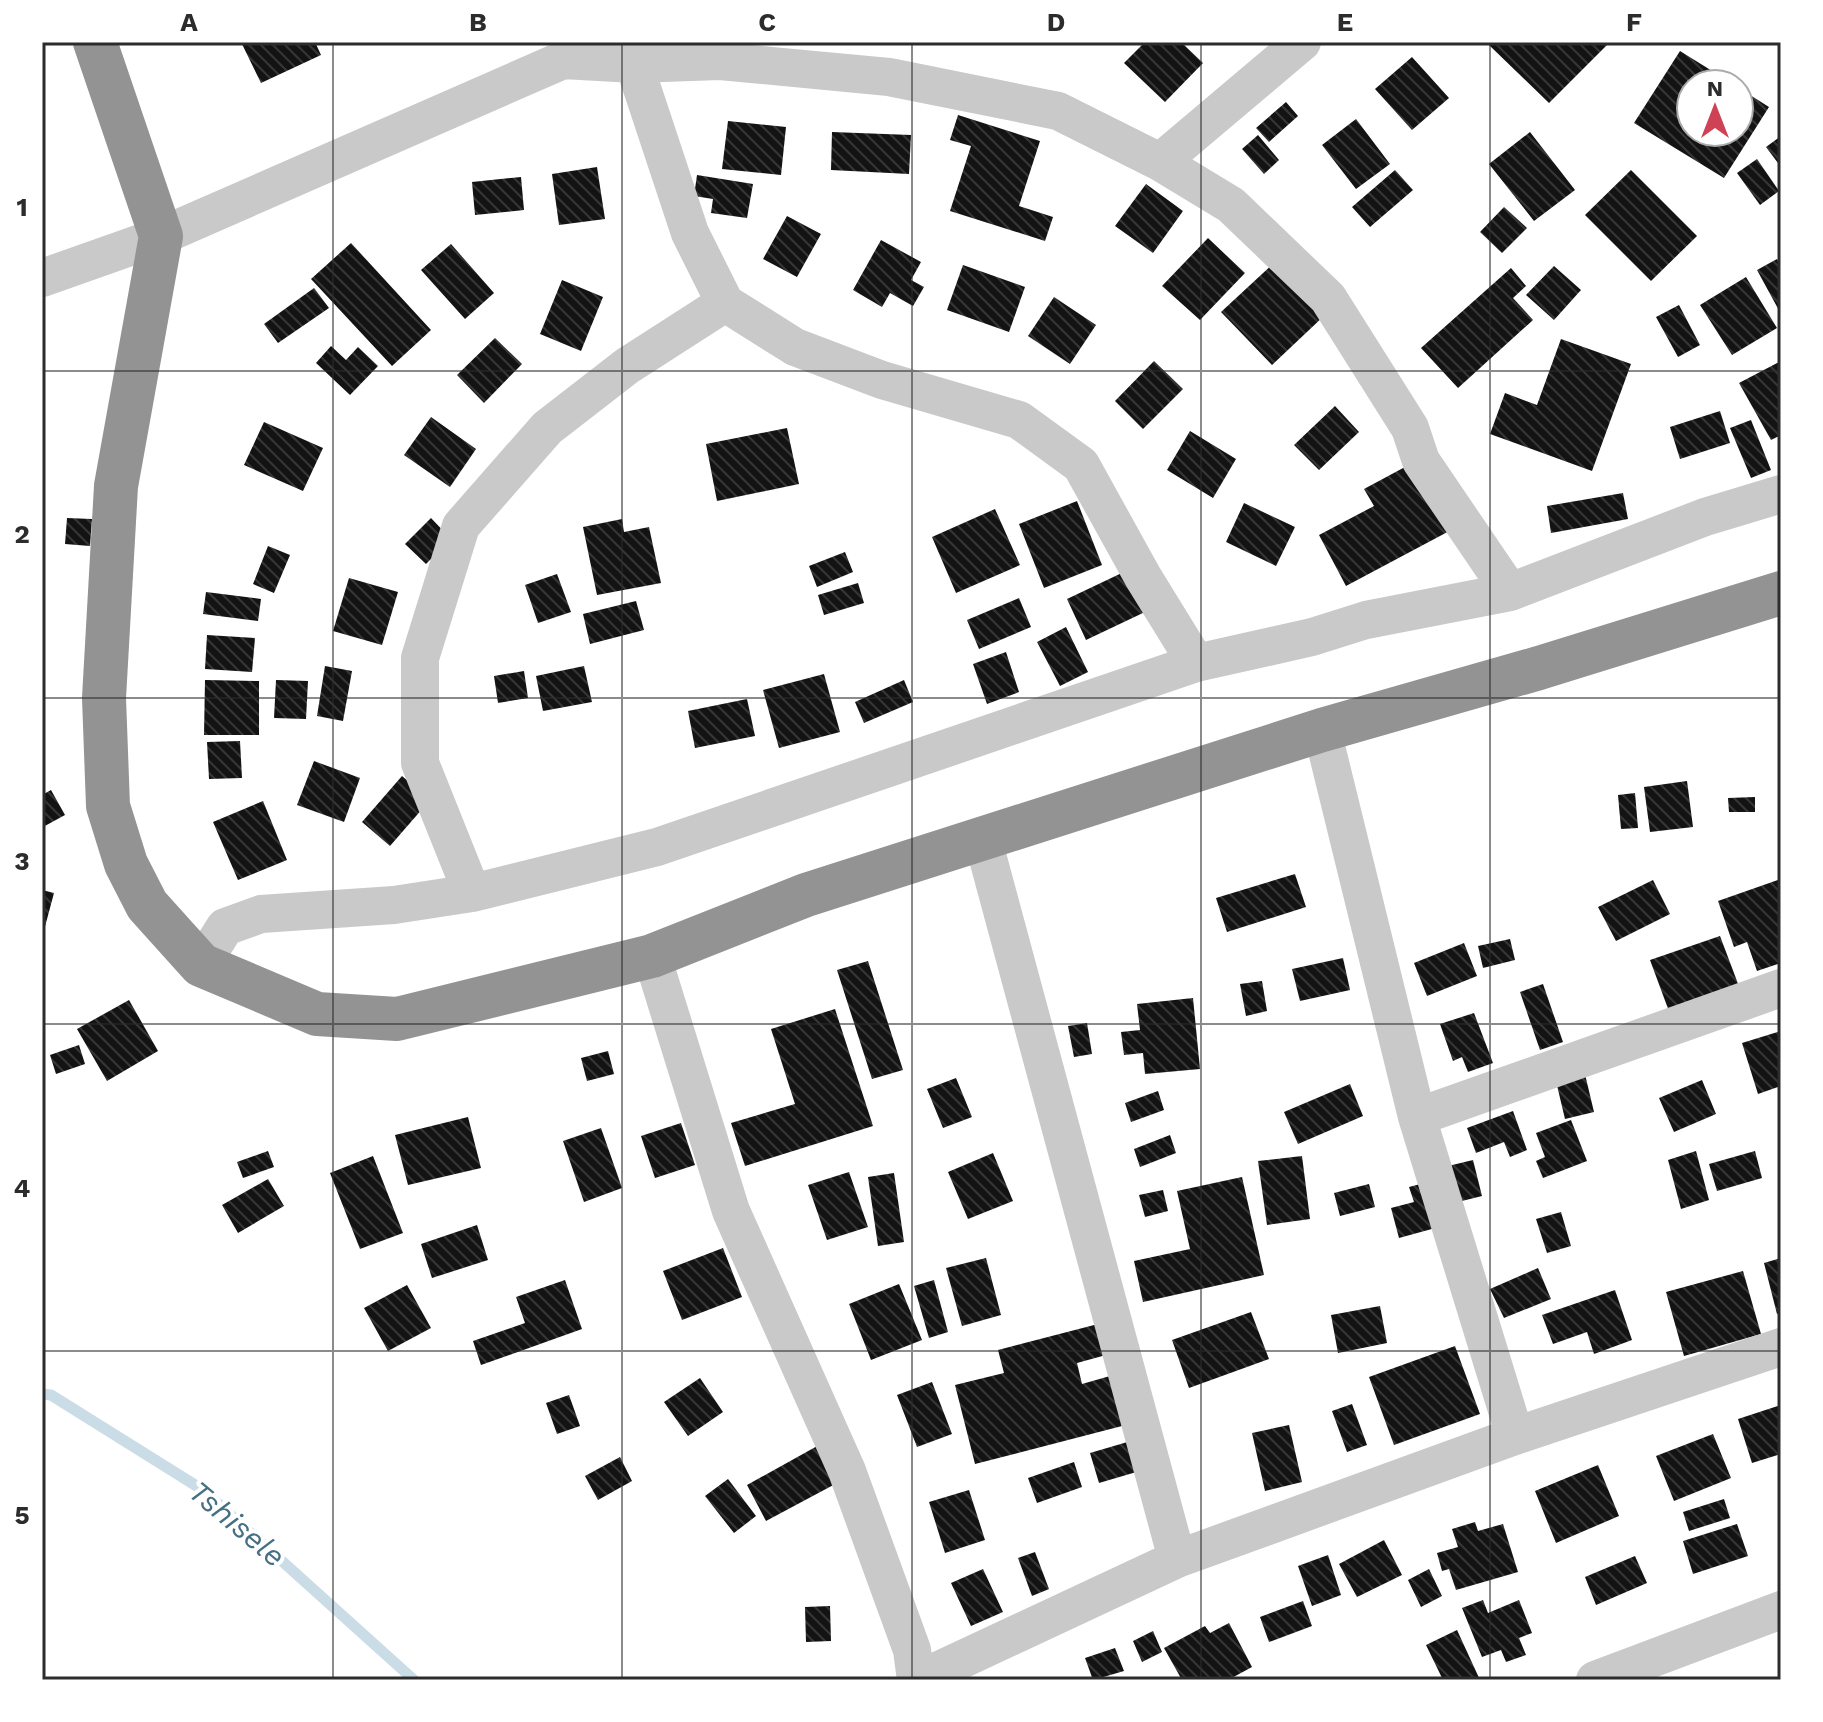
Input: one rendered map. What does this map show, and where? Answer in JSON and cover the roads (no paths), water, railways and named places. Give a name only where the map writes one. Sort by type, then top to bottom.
[{"type":"highway","points":[[95,42],[161,236],[116,486],[104,698],[108,806],[126,864],[147,905],[201,965],[317,1014],[397,1019],[652,956],[806,895],[1322,730],[1539,668],[1781,593]]},
{"type":"street","points":[[1160,162],[1302,42]]},
{"type":"street","points":[[42,278],[161,236],[563,60],[634,64],[720,61],[889,77],[1058,111],[1160,162],[1231,205],[1328,298],[1410,428],[1421,461],[1510,592]]},
{"type":"street","points":[[634,64],[690,233],[725,303],[795,347],[882,380],[1019,420],[1081,465],[1143,577],[1196,663]]},
{"type":"street","points":[[472,893],[420,763],[420,658],[461,526],[547,428],[627,366],[725,303]]},
{"type":"street","points":[[201,965],[225,927],[261,914],[394,905],[472,893],[657,847],[1196,663],[1312,637],[1366,620],[1510,592],[1705,517],[1781,494]]},
{"type":"street","points":[[1322,730],[1417,1117],[1515,1436]]},
{"type":"street","points":[[983,840],[1177,1559]]},
{"type":"street","points":[[652,956],[731,1211],[847,1471],[912,1650],[917,1680],[1177,1559],[1515,1436],[1781,1347]]},
{"type":"street","points":[[1417,1117],[1781,988]]},
{"type":"street","points":[[1595,1680],[1781,1610]]},
{"type":"waterway","name":"Tshisele","points":[[42,1394],[51,1395],[203,1490],[414,1680]]}]
